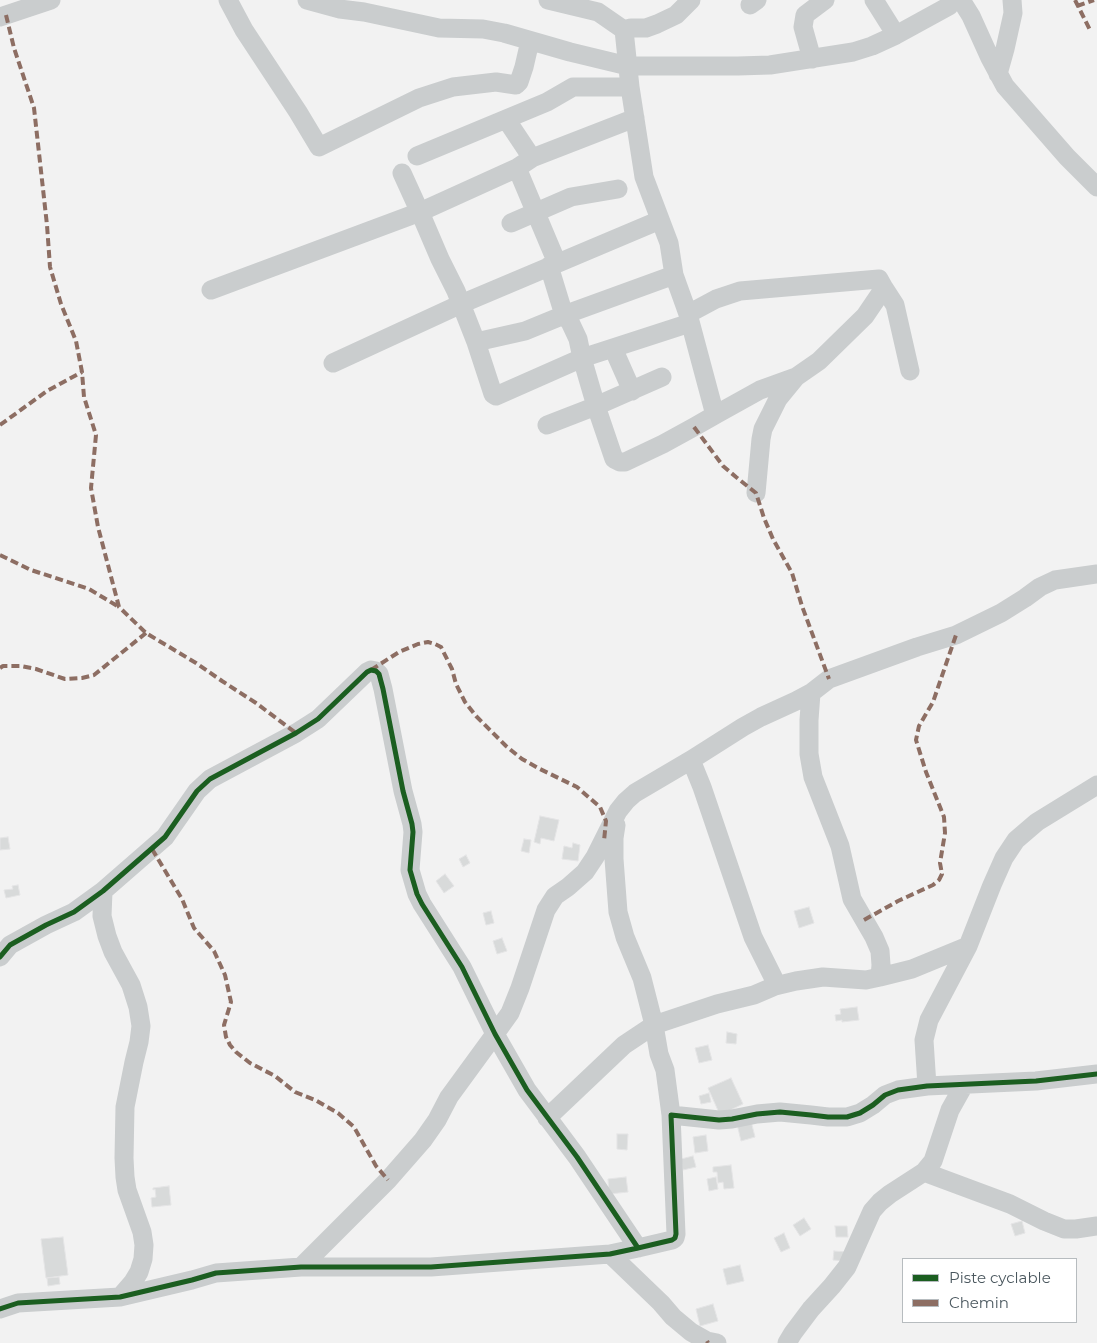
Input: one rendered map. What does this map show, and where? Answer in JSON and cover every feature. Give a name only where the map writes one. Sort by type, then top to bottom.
[{"type":"street","points":[[0,17],[23,5],[51,0]]},
{"type":"street","points":[[228,0],[244,30],[319,147],[419,98],[453,87],[496,82],[516,84],[519,82],[524,67],[530,41]]},
{"type":"street","points":[[307,0],[340,8],[384,8],[439,28],[504,33],[628,66],[770,65],[853,52],[896,35],[949,6],[953,0]]},
{"type":"street","points":[[548,0],[598,12],[624,30],[630,87],[644,177],[669,243],[674,276],[689,319],[715,415]]},
{"type":"street","points":[[624,30],[646,28],[657,24],[676,15],[691,0]]},
{"type":"street","points":[[812,59],[803,27],[805,16],[825,0]]},
{"type":"street","points":[[874,0],[896,35]]},
{"type":"street","points":[[961,0],[980,32],[1005,86],[1067,157],[1097,187]]},
{"type":"street","points":[[998,74],[1005,50],[1012,6],[1029,0]]},
{"type":"street","points":[[418,156],[547,102],[573,87],[630,87]]},
{"type":"street","points":[[211,290],[420,212],[525,163],[635,118]]},
{"type":"street","points":[[506,119],[525,163],[536,212],[553,264],[564,315],[570,322],[578,339],[596,406],[614,459],[625,462],[663,444],[760,390],[796,378]]},
{"type":"street","points":[[402,174],[461,304],[493,394],[496,396],[582,358],[689,319],[716,299],[740,290],[879,279],[895,306],[910,371]]},
{"type":"street","points":[[511,223],[571,197],[618,189]]},
{"type":"street","points":[[333,362],[553,264],[660,220]]},
{"type":"street","points":[[476,342],[525,331],[564,315],[674,276]]},
{"type":"street","points":[[756,493],[760,439],[763,428],[778,399],[796,378],[819,361],[865,316],[884,288]]},
{"type":"street","points":[[613,348],[632,390]]},
{"type":"street","points":[[547,425],[662,377]]},
{"type":"street","points":[[301,1267],[388,1180],[423,1140],[437,1120],[449,1097],[510,1012],[546,910],[555,896],[585,872],[595,857],[618,811],[635,793],[692,760],[743,726],[811,693],[829,679],[956,635],[1001,613],[1040,587],[1055,580],[1097,574]]},
{"type":"street","points":[[0,957],[10,945],[74,912],[103,892],[165,837],[197,791],[210,779],[296,733],[318,719],[368,672],[376,671],[379,674],[383,689],[403,791],[412,824],[410,870],[415,889],[422,904],[462,967],[495,1034],[527,1090],[577,1157],[638,1248]]},
{"type":"street","points":[[811,693],[809,754],[813,777],[840,846],[852,899],[880,951],[880,977]]},
{"type":"street","points":[[692,760],[753,937],[776,986]]},
{"type":"street","points":[[927,1086],[924,1040],[929,1020],[968,946],[1004,858],[1016,840],[1037,822],[1097,785]]},
{"type":"street","points":[[0,1309],[18,1303],[120,1297],[216,1273],[301,1267],[431,1266],[610,1254],[675,1238],[670,1115],[665,1070],[642,978],[625,938],[618,912],[614,838],[618,811]]},
{"type":"street","points":[[103,892],[102,916],[107,936],[138,1006],[141,1026],[125,1107],[124,1145],[127,1190],[142,1232],[144,1245],[143,1259],[139,1272],[133,1282],[120,1297]]},
{"type":"street","points":[[547,1118],[624,1045],[654,1026],[717,1004],[754,995],[776,986],[823,977],[866,980],[912,969],[968,946]]},
{"type":"street","points":[[670,1115],[718,1120],[780,1112],[846,1117],[860,1113],[885,1095],[898,1090],[927,1086],[1036,1080],[1097,1074]]},
{"type":"street","points":[[787,1343],[811,1309],[847,1267],[869,1217],[880,1202],[924,1172],[933,1161],[950,1110],[964,1085]]},
{"type":"street","points":[[924,1172],[1010,1204],[1064,1229],[1097,1226]]},
{"type":"street","points":[[610,1254],[661,1303],[673,1318],[691,1332],[707,1341],[717,1343]]},
{"type":"building","points":[[540,816],[559,820],[554,841],[541,838],[540,844],[534,842]]},
{"type":"building","points":[[8,837],[10,849],[0,850],[0,838]]},
{"type":"building","points":[[524,839],[531,840],[529,853],[521,851]]},
{"type":"building","points":[[573,843],[580,845],[578,861],[562,859],[564,846],[572,848]]},
{"type":"building","points":[[466,855],[470,863],[463,867],[459,859]]},
{"type":"building","points":[[445,874],[454,886],[444,893],[436,881]]},
{"type":"building","points":[[18,885],[20,895],[6,898],[4,890],[13,889],[12,886]]},
{"type":"building","points":[[809,907],[814,923],[799,928],[794,911]]},
{"type":"building","points":[[491,911],[494,923],[486,925],[483,913]]},
{"type":"building","points":[[502,938],[507,951],[497,954],[493,941]]},
{"type":"building","points":[[857,1007],[859,1020],[836,1021],[835,1015],[841,1014],[840,1009]]},
{"type":"building","points":[[727,1032],[737,1034],[736,1044],[726,1043]]},
{"type":"building","points":[[708,1045],[712,1060],[699,1063],[695,1048]]},
{"type":"building","points":[[731,1078],[743,1104],[720,1115],[708,1088]]},
{"type":"building","points":[[709,1093],[711,1102],[701,1104],[699,1096]]},
{"type":"building","points":[[751,1121],[755,1137],[741,1141],[737,1124]]},
{"type":"building","points":[[617,1134],[628,1134],[627,1150],[617,1149]]},
{"type":"building","points":[[706,1135],[708,1151],[695,1153],[693,1137]]},
{"type":"building","points":[[693,1156],[696,1167],[683,1170],[681,1159]]},
{"type":"building","points":[[731,1165],[734,1188],[724,1189],[723,1182],[718,1183],[717,1172],[713,1172],[713,1167]]},
{"type":"building","points":[[626,1177],[628,1192],[609,1194],[608,1179]]},
{"type":"building","points":[[716,1177],[718,1189],[709,1191],[707,1179]]},
{"type":"building","points":[[169,1186],[171,1205],[152,1207],[151,1198],[156,1197],[155,1189],[153,1190],[153,1188]]},
{"type":"building","points":[[804,1218],[811,1229],[800,1236],[793,1225]]},
{"type":"building","points":[[1022,1221],[1025,1233],[1015,1236],[1011,1224]]},
{"type":"building","points":[[835,1226],[847,1226],[848,1237],[836,1237]]},
{"type":"building","points":[[784,1233],[790,1248],[781,1252],[774,1238]]},
{"type":"building","points":[[63,1237],[68,1275],[46,1278],[41,1239]]},
{"type":"building","points":[[834,1251],[847,1252],[846,1261],[833,1260]]},
{"type":"building","points":[[740,1265],[744,1281],[727,1285],[723,1269]]},
{"type":"building","points":[[59,1277],[60,1284],[48,1286],[47,1278]]},
{"type":"building","points":[[713,1304],[718,1321],[700,1326],[696,1309]]},
{"type":"marked path","points":[[1075,0],[1091,32]]},
{"type":"marked path","points":[[1077,6],[1094,0]]},
{"type":"marked path","points":[[6,15],[14,48],[34,108],[50,267],[61,304],[76,341],[82,372],[84,397],[96,435],[91,488],[98,527],[119,607],[146,633],[196,663],[256,703],[296,733]]},
{"type":"marked path","points":[[0,425],[47,391],[82,372]]},
{"type":"marked path","points":[[694,427],[723,466],[756,493],[773,539],[792,573],[829,679]]},
{"type":"marked path","points":[[0,555],[31,570],[89,589],[119,607]]},
{"type":"marked path","points":[[0,668],[3,666],[21,666],[65,679],[82,678],[94,675],[146,633]]},
{"type":"marked path","points":[[864,920],[898,901],[933,885],[942,874],[940,863],[945,833],[944,817],[926,772],[916,740],[919,726],[933,702],[956,635]]},
{"type":"marked path","points":[[371,670],[399,652],[418,644],[428,642],[441,647],[465,702],[476,716],[522,759],[577,787],[600,807],[606,821],[604,841]]},
{"type":"marked path","points":[[152,849],[182,899],[194,928],[214,951],[225,975],[231,1002],[224,1025],[226,1037],[230,1045],[250,1063],[275,1076],[295,1092],[315,1100],[338,1113],[354,1127],[376,1166],[388,1180]]},
{"type":"cycle path","points":[[0,957],[10,945],[74,912],[103,891],[165,837],[197,791],[210,779],[296,733],[318,719],[367,672],[371,670],[376,671],[379,674],[383,689],[403,791],[412,824],[410,870],[417,894],[462,967],[495,1034],[527,1090],[577,1157],[638,1248]]},
{"type":"cycle path","points":[[0,1309],[18,1303],[120,1297],[216,1273],[301,1267],[431,1267],[610,1254],[675,1238],[671,1115],[719,1120],[780,1112],[847,1117],[860,1113],[885,1095],[898,1090],[927,1086],[1036,1081],[1097,1074]]}]
